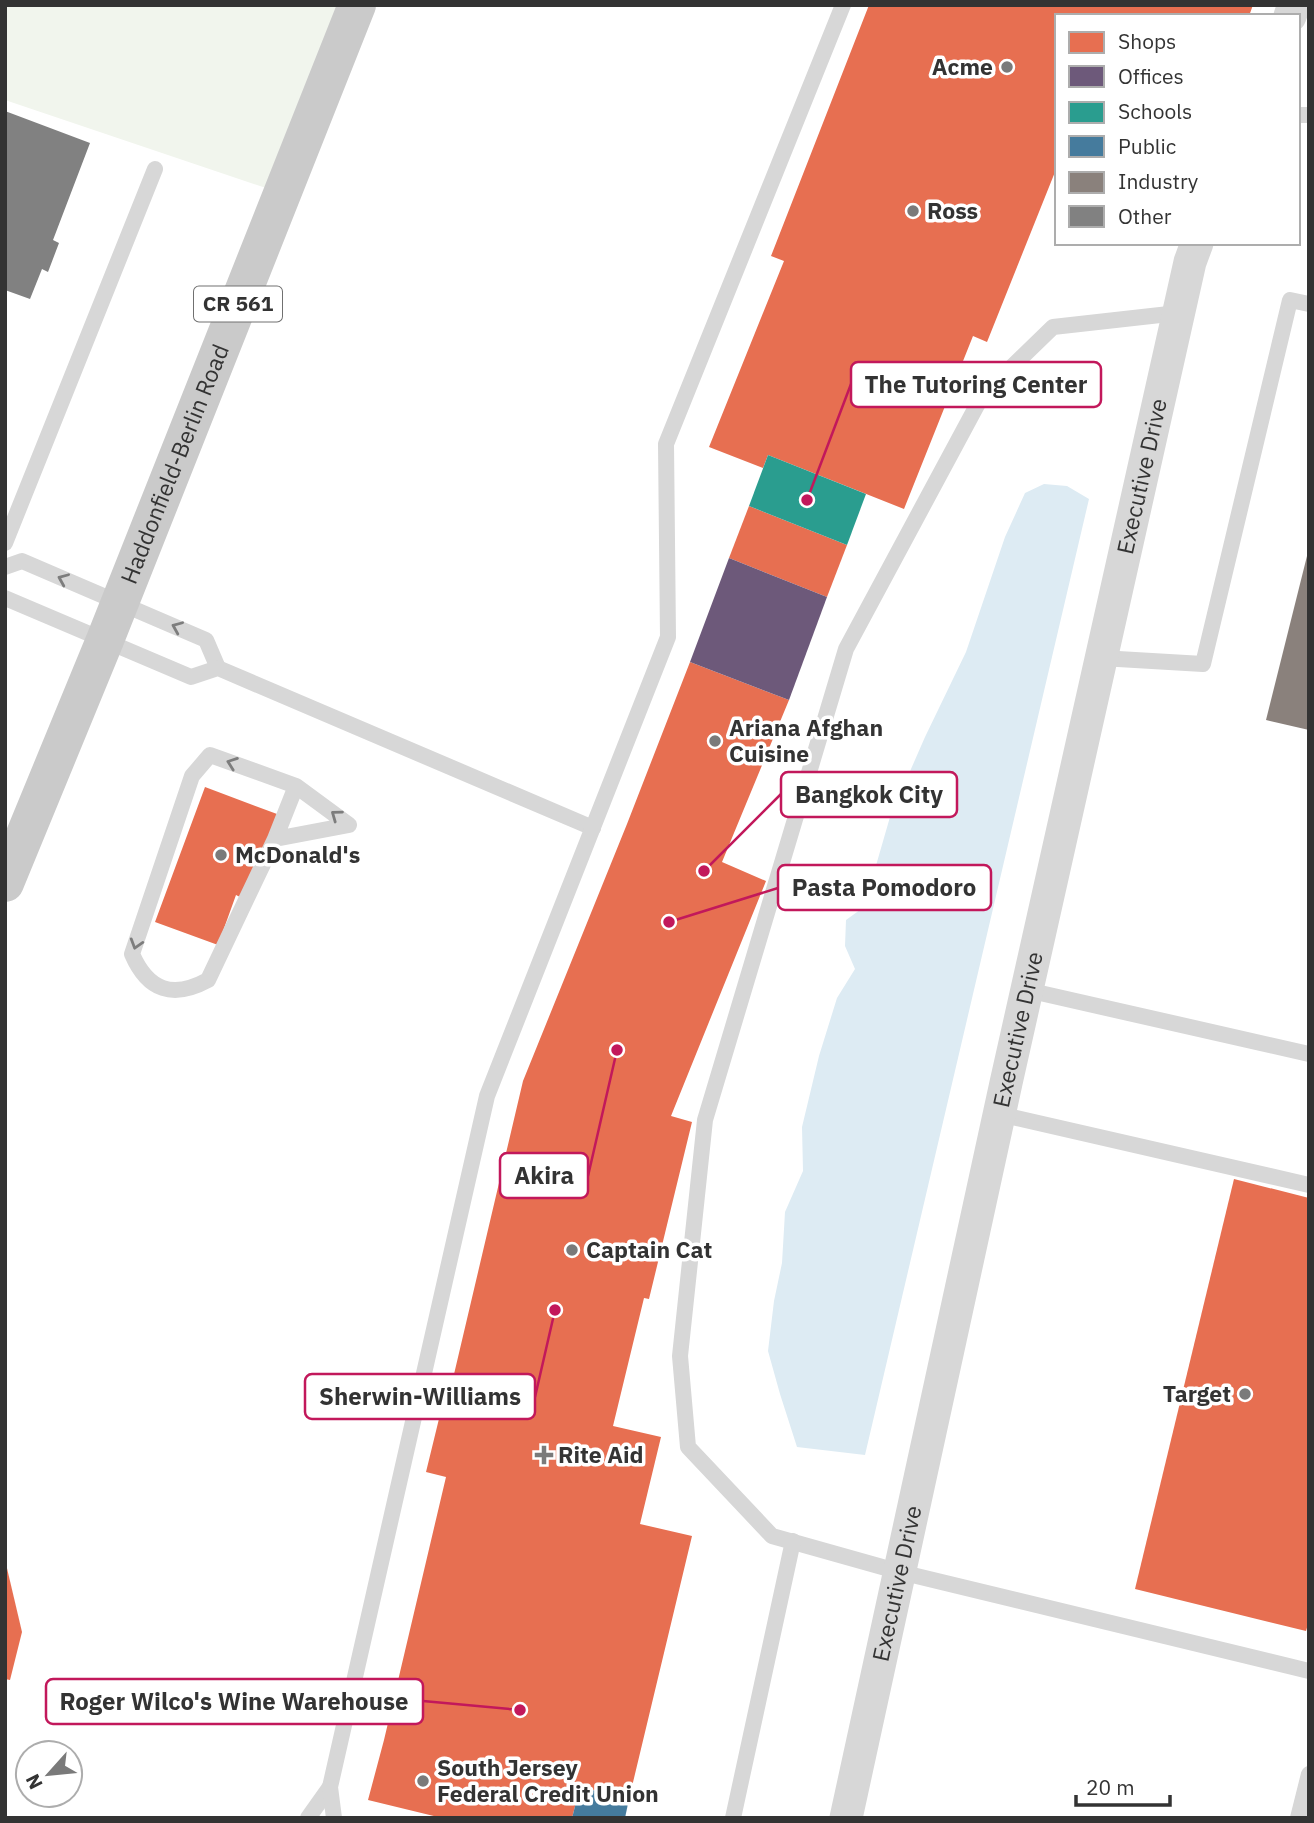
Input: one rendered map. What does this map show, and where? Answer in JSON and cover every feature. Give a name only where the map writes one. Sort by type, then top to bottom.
[{"type":"main road","name":"Haddonfield-Berlin Road","points":[[5,883],[120,603],[357,5]]},
{"type":"street","name":"Executive Drive","points":[[846,1818],[999,1114],[1178,313],[1196,245]]},
{"type":"lane","points":[[334,1818],[330,1787],[487,1096],[668,637],[666,443],[843,5]]},
{"type":"lane","points":[[5,543],[155,169]]},
{"type":"lane","points":[[1101,658],[1203,664],[1290,300],[1309,304]]},
{"type":"lane","points":[[1178,313],[1053,327],[982,396],[846,649],[705,1119],[680,1356],[688,1447],[772,1536],[900,1572],[1309,1671]]},
{"type":"lane","points":[[5,567],[22,561],[206,640],[218,668]]},
{"type":"lane","points":[[5,597],[191,677],[218,668],[593,828]]},
{"type":"lane","points":[[275,839],[349,825],[296,786],[210,755],[192,776],[132,954],[138,969],[149,981],[163,989],[179,991],[194,988],[208,980],[275,839],[296,786]]},
{"type":"lane","points":[[1027,990],[1309,1054]]},
{"type":"lane","points":[[999,1114],[1309,1185]]},
{"type":"lane","points":[[733,1818],[793,1541]]},
{"type":"lane","points":[[1298,1818],[1309,1774]]},
{"type":"lane","points":[[308,1818],[330,1787]]},
{"type":"shaded area","points":[[5,5],[340,5],[266,188],[5,100]]},
{"type":"shaded area","points":[[1044,484],[1067,486],[1089,499],[865,1455],[797,1447],[768,1351],[782,1263],[785,1212],[803,1171],[802,1127],[819,1056],[837,998],[855,969],[845,946],[846,920],[864,907],[890,817],[966,652],[1005,537],[1025,493]]},
{"type":"building: Shops","points":[[869,5],[1253,5],[1250,14],[1055,14],[1055,172],[987,342],[973,336],[904,509],[768,455],[763,468],[709,447],[784,261],[771,256]]},
{"type":"building: Shops","points":[[749,506],[847,545],[827,597],[729,558]]},
{"type":"building: Shops","points":[[690,662],[789,700],[722,862],[766,881],[671,1116],[692,1122],[649,1299],[644,1298],[613,1426],[661,1437],[640,1524],[692,1536],[629,1799],[580,1787],[572,1818],[442,1818],[368,1800],[446,1477],[426,1472],[447,1386],[451,1387],[523,1081]]},
{"type":"building: Shops","name":"McDonald's","points":[[205,787],[277,814],[246,900],[236,895],[218,945],[155,922]]},
{"type":"building: Shops","name":"Target","points":[[1234,1179],[1309,1198],[1309,1621],[1306,1631],[1135,1589]]},
{"type":"building: Shops","points":[[6,1564],[22,1632],[10,1680],[5,1679]]},
{"type":"building: Offices","points":[[729,558],[827,597],[789,700],[690,662]]},
{"type":"building: Schools","points":[[768,455],[866,494],[847,545],[749,506]]},
{"type":"building: Public","points":[[580,1787],[629,1799],[625,1818],[572,1818]]},
{"type":"building: Industry","points":[[1309,552],[1309,730],[1266,720]]},
{"type":"building: Other","points":[[5,111],[90,143],[53,240],[59,243],[48,272],[42,269],[30,299],[5,290]]},
{"type":"place","name":"Acme","points":[[1007,67]]},
{"type":"place","name":"Ross","points":[[913,211]]},
{"type":"place","name":"The Tutoring Center","points":[[807,500]]},
{"type":"place","name":"Ariana Afghan Cuisine","points":[[715,741]]},
{"type":"place","name":"McDonald's","points":[[221,855]]},
{"type":"place","name":"Bangkok City","points":[[704,871]]},
{"type":"place","name":"Pasta Pomodoro","points":[[669,922]]},
{"type":"place","name":"Akira","points":[[617,1050]]},
{"type":"place","name":"Captain Cat","points":[[572,1250]]},
{"type":"place","name":"Sherwin-Williams","points":[[555,1310]]},
{"type":"place","name":"Target","points":[[1245,1394]]},
{"type":"place","name":"Rite Aid","points":[[544,1455]]},
{"type":"place","name":"Roger Wilco's Wine Warehouse","points":[[520,1710]]},
{"type":"place","name":"South Jersey Federal Credit Union","points":[[423,1781]]}]
